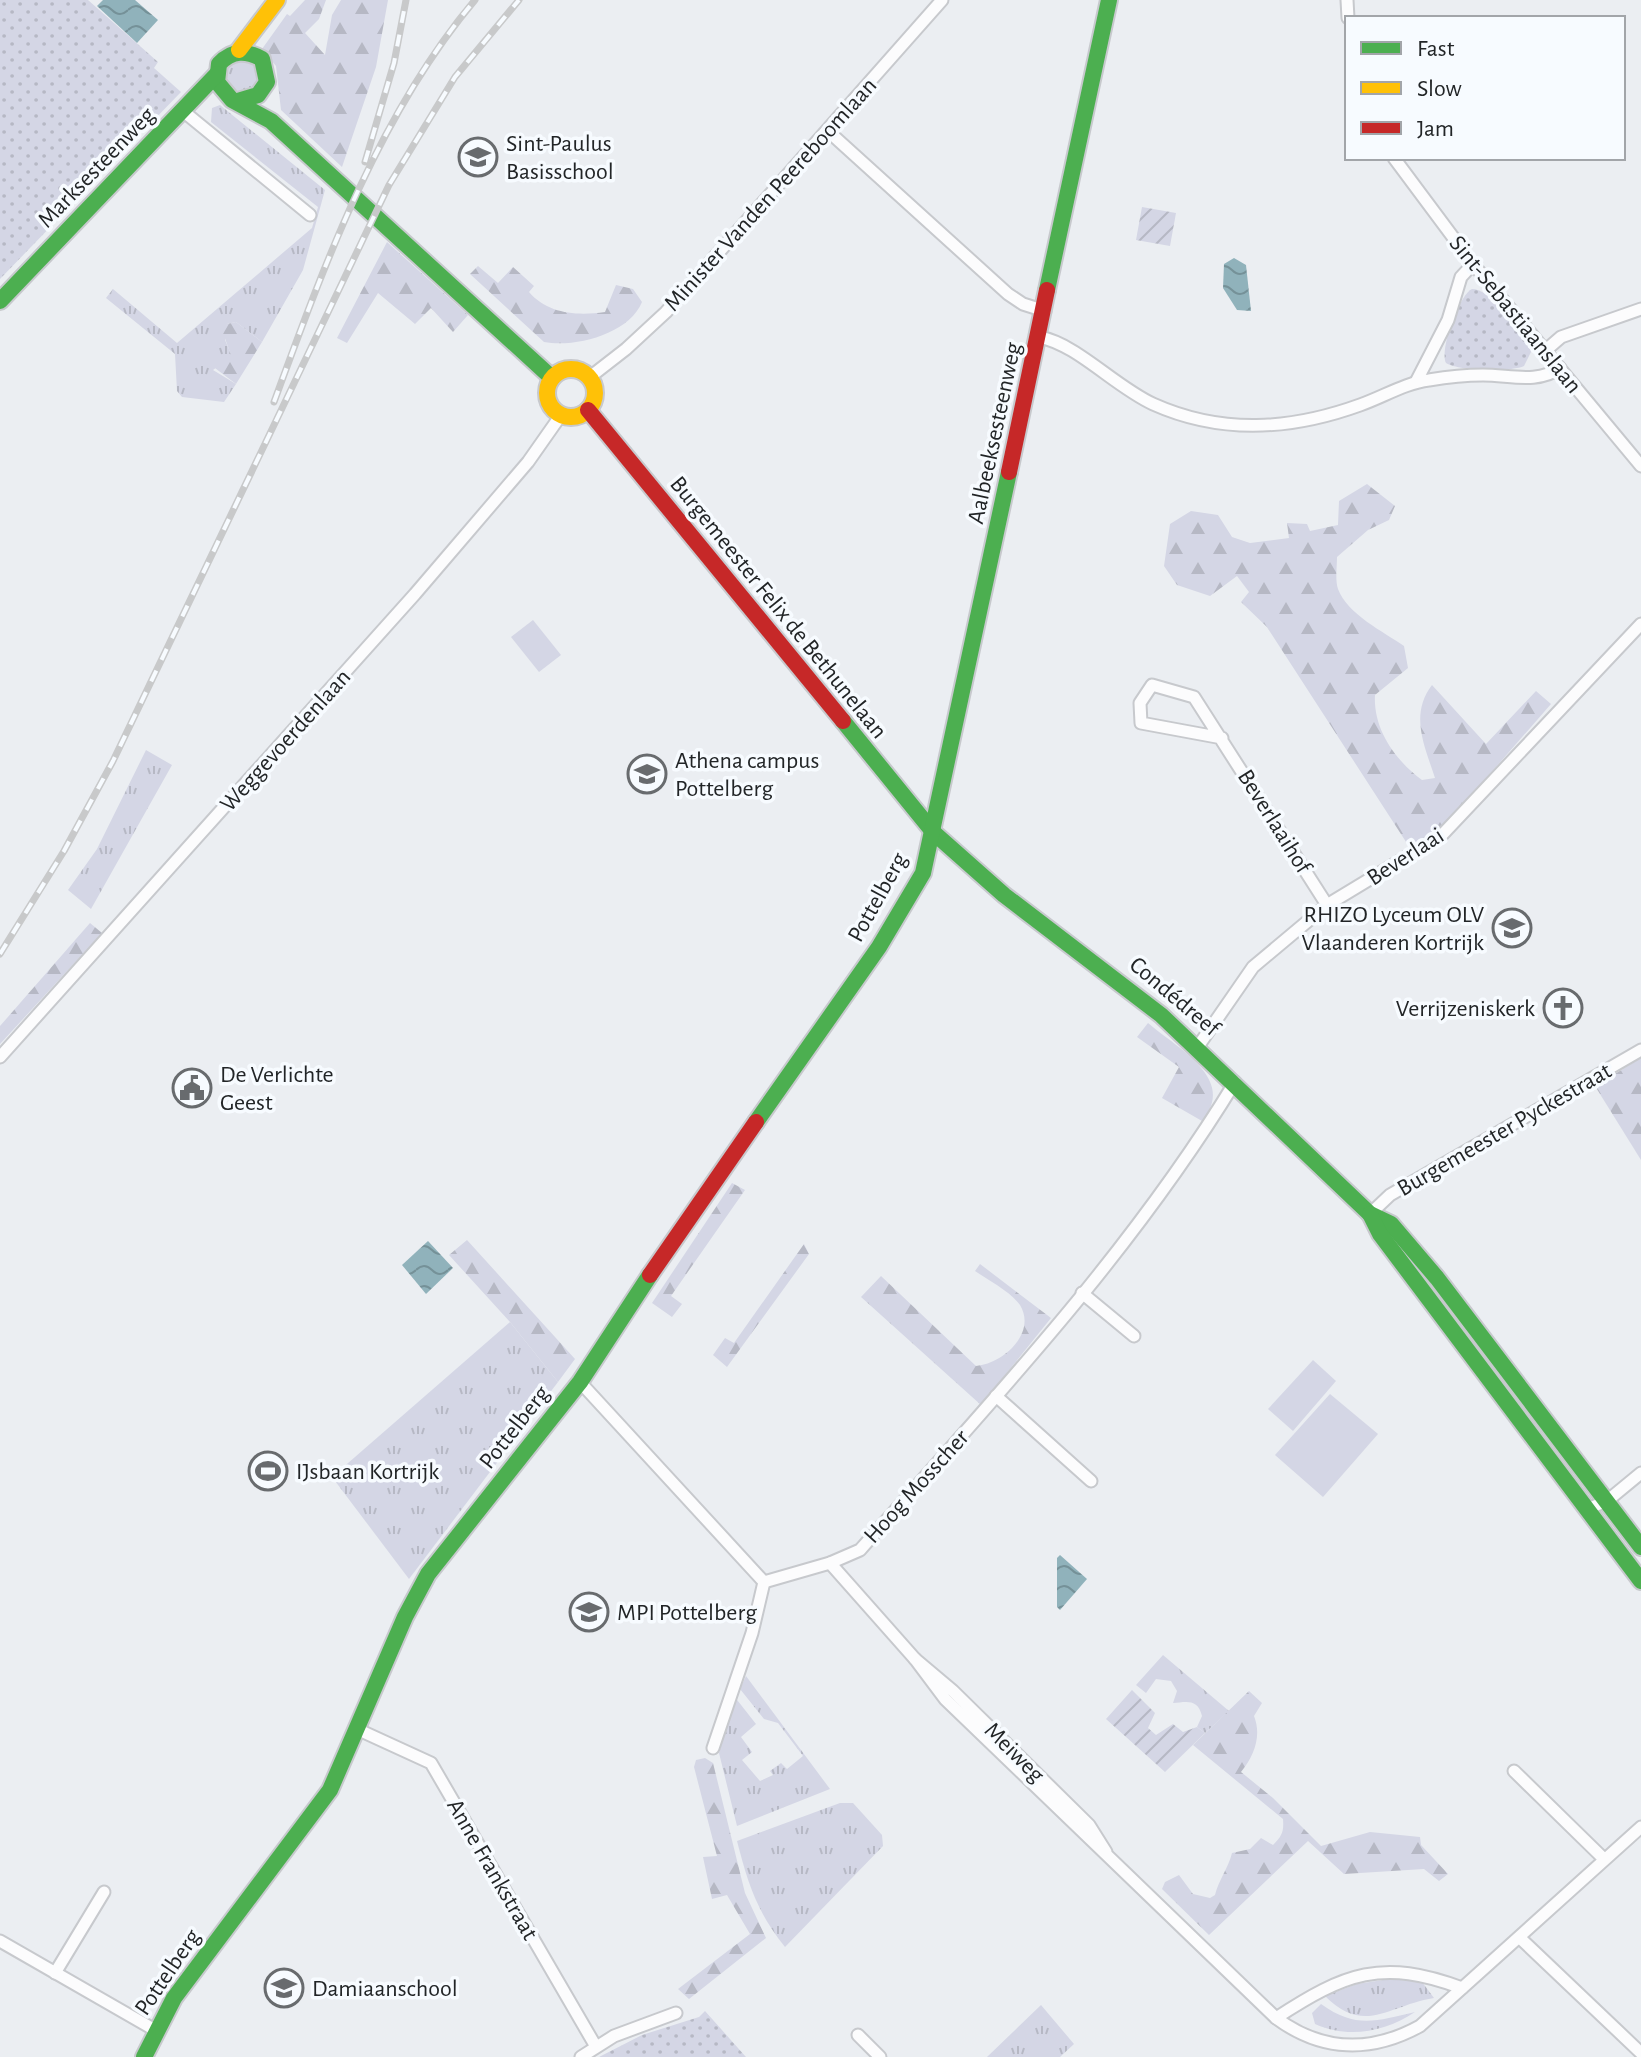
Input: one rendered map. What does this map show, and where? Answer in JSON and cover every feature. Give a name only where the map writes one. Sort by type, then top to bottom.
[{"type":"main road","points":[[247,52],[261,22],[277,0]]},
{"type":"main road","name":"Aalbeeksesteenweg","points":[[1098,42],[1100,0]]},
{"type":"main road","name":"Aalbeeksesteenweg","points":[[934,833],[1109,0]]},
{"type":"main road","points":[[271,121],[262,93],[268,76],[262,59],[247,52],[225,57],[217,74],[231,97],[271,121],[552,378]]},
{"type":"main road","name":"Marksesteenweg","points":[[0,301],[217,74]]},
{"type":"main road","points":[[231,97],[254,98],[262,93]]},
{"type":"main road","name":"Marksesteenweg","points":[[189,106],[231,97]]},
{"type":"main road","points":[[570,369],[590,377],[595,394],[588,410],[570,418],[561,415],[547,399],[552,378],[570,369]]},
{"type":"main road","name":"Burgemeester Felix de Bethunelaan","points":[[588,410],[934,833]]},
{"type":"main road","name":"Condédreef","points":[[934,833],[960,861],[1126,985],[1199,1045],[1370,1214],[1391,1224],[1437,1278],[1641,1547]]},
{"type":"main road","name":"Pottelberg","points":[[144,2057],[155,2030],[211,1947],[330,1790],[359,1730],[405,1617],[428,1574],[580,1382],[664,1253],[879,947],[923,873],[934,833]]},
{"type":"main road","name":"Condédreef","points":[[1370,1214],[1380,1234],[1641,1581]]},
{"type":"street","name":"Minister Vanden Peereboomlaan","points":[[590,377],[666,312],[942,0]]},
{"type":"street","points":[[189,106],[310,215]]},
{"type":"street","points":[[828,131],[1008,294],[1023,304],[1045,311]]},
{"type":"street","name":"Sint-Sebastiaanslaan","points":[[1395,160],[1473,264],[1641,466]]},
{"type":"street","points":[[1416,382],[1448,320],[1461,277],[1473,264]]},
{"type":"street","points":[[1546,350],[1561,337],[1641,309]]},
{"type":"street","points":[[1039,337],[1062,342],[1103,375],[1152,403],[1186,416],[1222,424],[1261,427],[1308,421],[1371,401],[1416,382],[1458,376],[1536,378],[1560,368]]},
{"type":"street","name":"Weggevoerdenlaan","points":[[0,1057],[415,594],[528,462],[561,415]]},
{"type":"street","name":"Beverlaai","points":[[1199,1045],[1253,967],[1327,905],[1441,836],[1641,624]]},
{"type":"street","name":"Beverlaaihof","points":[[1222,738],[1141,723],[1140,703],[1152,685],[1194,697],[1222,738],[1327,905]]},
{"type":"street","name":"Burgemeester Pyckestraat","points":[[1370,1214],[1390,1195],[1641,1050]]},
{"type":"street","name":"Hoog Mosscher","points":[[764,1582],[830,1563],[860,1550],[996,1396],[1123,1245],[1235,1082]]},
{"type":"street","points":[[1082,1293],[1134,1336]]},
{"type":"street","points":[[580,1382],[764,1582],[752,1633],[713,1748]]},
{"type":"street","points":[[996,1396],[1091,1481]]},
{"type":"street","points":[[1587,1509],[1607,1501],[1641,1473]]},
{"type":"street","name":"Meiweg","points":[[830,1563],[915,1659],[953,1691],[1089,1825],[1106,1852],[1276,2018],[1306,2037],[1358,2046],[1399,2037],[1420,2026],[1641,1827]]},
{"type":"street","name":"Anne Frankstraat","points":[[359,1730],[431,1763],[595,2045]]},
{"type":"street","points":[[1514,1771],[1604,1859]]},
{"type":"street","points":[[55,1973],[104,1892]]},
{"type":"street","points":[[1520,1938],[1641,2053]]},
{"type":"street","points":[[0,1941],[155,2030]]},
{"type":"street","points":[[1276,2018],[1323,1988],[1373,1973],[1406,1972],[1462,1988]]},
{"type":"street","points":[[581,2057],[595,2045],[676,2013]]},
{"type":"street","points":[[858,2035],[880,2057]]},
{"type":"green space","points":[[0,0],[88,0],[158,62],[154,68],[181,92],[0,279]]},
{"type":"green space","points":[[305,0],[326,0],[319,19],[305,33],[325,55],[332,15],[341,0],[388,0],[376,67],[342,167],[281,110],[276,66],[262,49],[287,14],[290,16]]},
{"type":"green space","points":[[242,60],[253,65],[258,76],[253,87],[242,92],[231,87],[226,76],[231,65]]},
{"type":"green space","points":[[220,105],[325,190],[303,270],[262,342],[236,322],[227,324],[225,340],[232,356],[213,370],[236,384],[224,402],[182,397],[177,391],[175,354],[106,298],[113,289],[177,343],[312,228],[318,207],[211,122],[212,108]]},
{"type":"green space","points":[[1142,207],[1176,213],[1170,246],[1136,240]]},
{"type":"green space","points":[[387,242],[468,315],[453,332],[431,308],[415,324],[378,293],[347,343],[337,338]]},
{"type":"green space","points":[[478,266],[498,283],[513,267],[534,286],[529,292],[545,305],[564,312],[605,312],[616,285],[633,289],[642,302],[626,323],[600,336],[571,343],[544,342],[470,274]]},
{"type":"green space","points":[[1472,289],[1489,296],[1524,335],[1531,352],[1524,366],[1485,370],[1446,363],[1445,347],[1452,323],[1461,301]]},
{"type":"green space","points":[[236,322],[262,342],[236,384],[207,362],[208,357],[231,355],[223,333],[227,324]]},
{"type":"green space","points":[[1367,484],[1395,506],[1389,520],[1368,530],[1337,557],[1337,582],[1349,606],[1404,646],[1408,668],[1375,695],[1375,708],[1382,732],[1403,763],[1422,780],[1435,778],[1420,719],[1425,696],[1432,685],[1486,744],[1536,691],[1551,704],[1447,823],[1410,848],[1267,627],[1241,602],[1249,592],[1237,576],[1210,596],[1177,585],[1164,566],[1170,524],[1191,511],[1218,515],[1232,537],[1250,543],[1289,538],[1287,523],[1307,524],[1310,531],[1338,525],[1339,501]]},
{"type":"green space","points":[[533,620],[561,655],[539,672],[511,637]]},
{"type":"green space","points":[[146,750],[172,765],[91,909],[68,890],[97,849]]},
{"type":"green space","points":[[90,923],[102,933],[0,1044],[0,1026]]},
{"type":"green space","points":[[1148,1023],[1187,1054],[1208,1078],[1213,1091],[1211,1106],[1202,1121],[1162,1098],[1179,1067],[1137,1037]]},
{"type":"green space","points":[[1641,1058],[1641,1160],[1595,1086]]},
{"type":"green space","points":[[732,1183],[745,1190],[671,1296],[682,1304],[672,1317],[652,1303]]},
{"type":"green space","points":[[467,1240],[575,1359],[558,1382],[510,1322],[449,1255]]},
{"type":"green space","points":[[804,1244],[809,1254],[727,1367],[713,1355],[725,1338],[734,1343]]},
{"type":"green space","points":[[980,1264],[1051,1318],[981,1405],[861,1297],[881,1276],[976,1366],[986,1364],[997,1360],[1014,1345],[1021,1336],[1024,1316],[1011,1295],[975,1271]]},
{"type":"green space","points":[[510,1322],[558,1382],[409,1579],[332,1477]]},
{"type":"green space","points":[[1313,1360],[1336,1381],[1293,1431],[1268,1409]]},
{"type":"green space","points":[[1330,1394],[1378,1434],[1323,1497],[1275,1455]]},
{"type":"green space","points":[[1163,1655],[1229,1711],[1205,1733],[1197,1727],[1202,1716],[1198,1706],[1191,1702],[1173,1703],[1177,1691],[1171,1681],[1156,1679],[1146,1693],[1136,1685]]},
{"type":"green space","points":[[746,1676],[830,1789],[737,1826],[719,1753],[734,1696],[756,1724],[741,1737],[752,1752],[742,1760],[760,1781],[773,1775],[770,1771],[781,1763],[787,1769],[803,1756],[778,1723],[764,1719],[740,1689]]},
{"type":"green space","points":[[1132,1690],[1155,1713],[1148,1728],[1156,1735],[1173,1724],[1183,1732],[1197,1727],[1205,1733],[1165,1772],[1106,1719]]},
{"type":"green space","points":[[1249,1691],[1262,1703],[1254,1716],[1257,1731],[1255,1746],[1241,1772],[1273,1798],[1321,1846],[1370,1832],[1420,1837],[1421,1845],[1448,1874],[1439,1881],[1424,1869],[1344,1874],[1308,1841],[1209,1935],[1162,1889],[1165,1882],[1179,1875],[1193,1894],[1210,1898],[1215,1895],[1232,1853],[1250,1849],[1261,1838],[1273,1845],[1283,1831],[1283,1819],[1193,1745]]},
{"type":"green space","points":[[705,1758],[713,1763],[745,1893],[766,1938],[689,1999],[678,1989],[750,1934],[727,1895],[712,1899],[703,1857],[717,1856],[694,1767],[696,1760]]},
{"type":"green space","points":[[840,1803],[853,1803],[882,1835],[883,1846],[785,1947],[767,1922],[755,1897],[737,1841]]},
{"type":"green space","points":[[1389,1979],[1422,1982],[1434,1998],[1365,2016],[1339,2008],[1325,1996],[1357,1984]]},
{"type":"green space","points":[[1321,2004],[1345,2017],[1366,2021],[1415,2012],[1379,2029],[1340,2031],[1315,2024],[1312,2013]]},
{"type":"green space","points":[[1041,2005],[1074,2044],[1060,2057],[987,2057]]},
{"type":"green space","points":[[705,2011],[746,2057],[599,2057],[642,2035],[699,2017]]},
{"type":"water","points":[[103,0],[135,0],[158,20],[137,43],[97,6]]},
{"type":"water","points":[[1234,258],[1246,265],[1251,311],[1237,310],[1223,288],[1224,264]]},
{"type":"water","points":[[428,1241],[453,1268],[426,1294],[402,1265]]},
{"type":"water","points":[[1060,1555],[1087,1579],[1060,1610],[1057,1607],[1057,1558]]},
{"type":"railway","points":[[365,162],[394,63],[406,0]]},
{"type":"railway","points":[[274,402],[335,244],[383,141],[410,91],[475,0]]},
{"type":"railway","points":[[0,954],[64,851],[113,761],[389,185],[455,77],[519,0]]},
{"type":"traffic: fast","points":[[1047,290],[1109,0]]},
{"type":"traffic: fast","points":[[238,101],[258,95],[267,82],[262,59],[250,54],[234,54],[219,64],[217,82],[232,100],[271,121],[552,378]]},
{"type":"traffic: fast","points":[[0,301],[217,74]]},
{"type":"traffic: fast","points":[[756,1122],[879,947],[923,873],[1009,472]]},
{"type":"traffic: fast","points":[[843,721],[934,833]]},
{"type":"traffic: fast","points":[[934,833],[1004,895],[1161,1015],[1370,1214],[1391,1224],[1437,1278],[1641,1547]]},
{"type":"traffic: fast","points":[[1370,1214],[1380,1234],[1641,1581]]},
{"type":"traffic: fast","points":[[144,2057],[174,1998],[330,1790],[405,1617],[428,1574],[580,1382],[650,1275]]},
{"type":"traffic: slow","points":[[239,50],[277,0]]},
{"type":"traffic: slow","points":[[571,369],[588,376],[595,393],[588,410],[571,417],[554,410],[547,393],[554,376],[571,369]]},
{"type":"traffic: jam","points":[[1009,472],[1047,290]]},
{"type":"traffic: jam","points":[[588,410],[843,721]]},
{"type":"traffic: jam","points":[[650,1275],[756,1122]]},
{"type":"place","name":"Sint-Paulus Basisschool","points":[[478,157]]},
{"type":"place","name":"Athena campus Pottelberg","points":[[647,774]]},
{"type":"place","name":"RHIZO Lyceum OLV Vlaanderen Kortrijk","points":[[1512,928]]},
{"type":"place","name":"Verrijzeniskerk","points":[[1563,1008]]},
{"type":"place","name":"De Verlichte Geest","points":[[192,1088]]},
{"type":"place","name":"IJsbaan Kortrijk","points":[[268,1471]]},
{"type":"place","name":"MPI Pottelberg","points":[[589,1612]]},
{"type":"place","name":"Damiaanschool","points":[[284,1988]]}]
